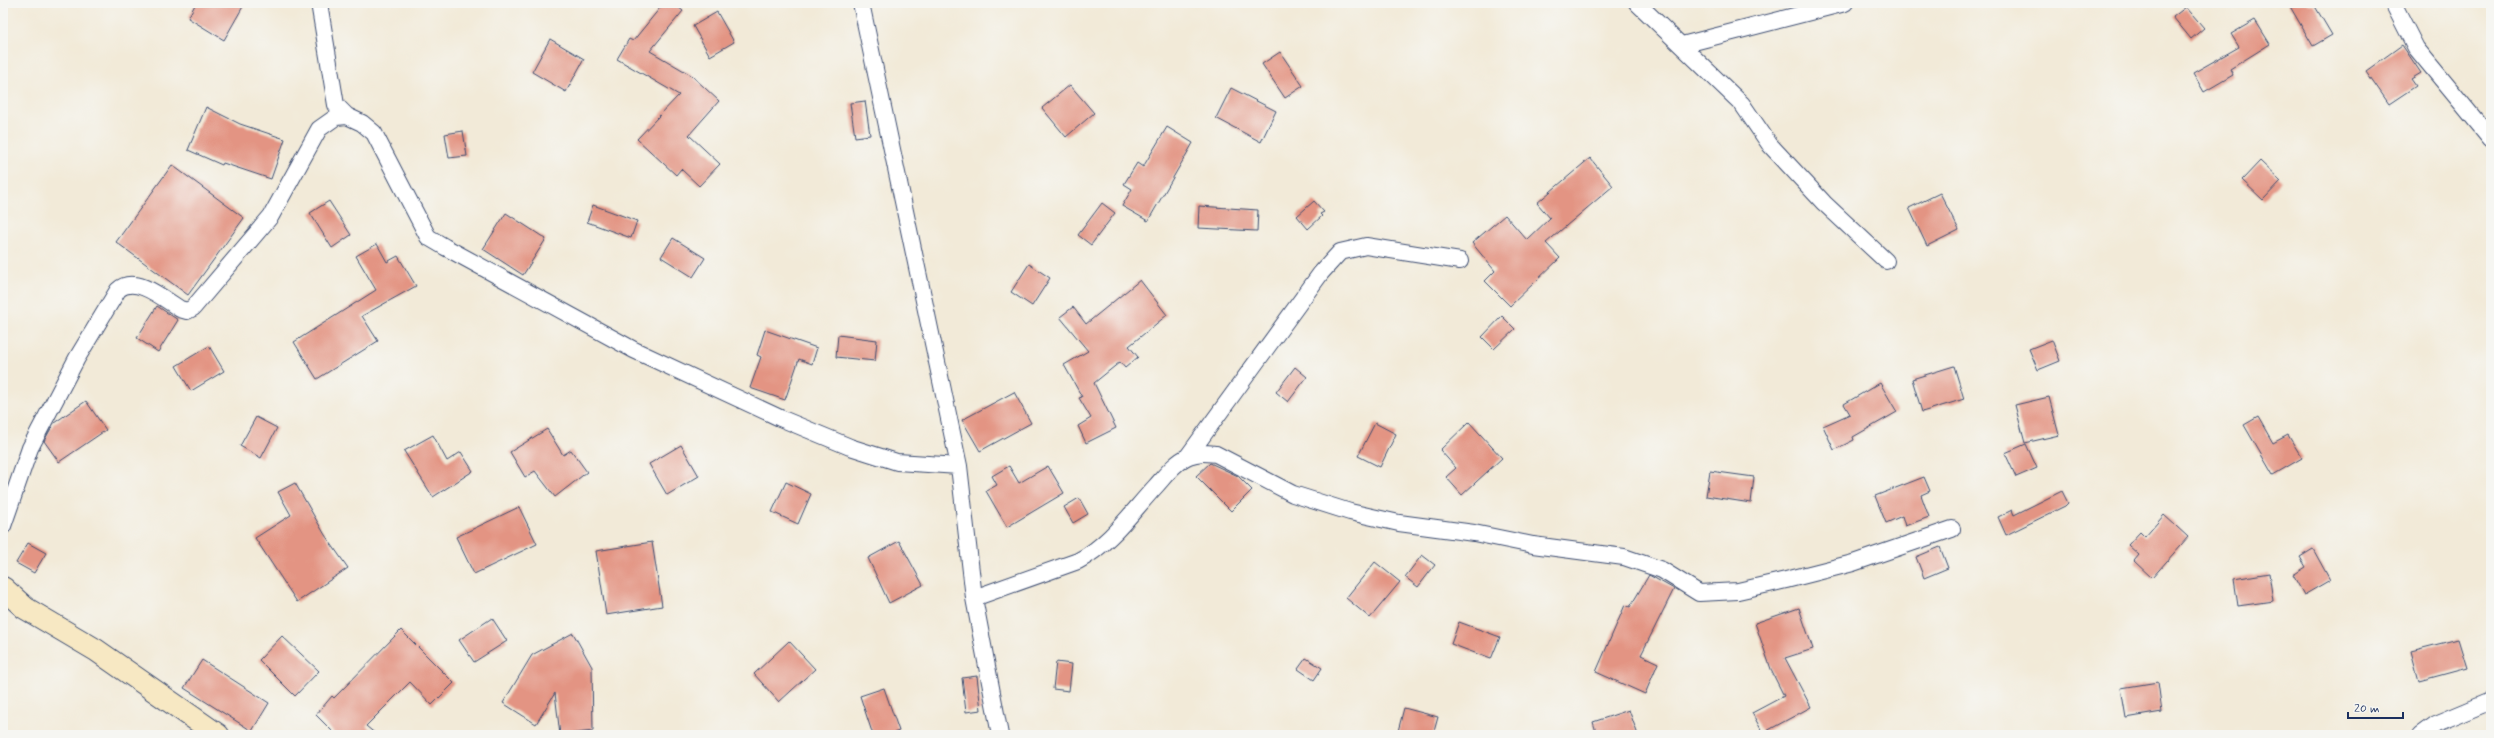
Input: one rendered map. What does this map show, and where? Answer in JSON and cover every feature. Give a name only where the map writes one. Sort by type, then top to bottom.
[{"type":"main road","points":[[3,588],[24,608],[96,650],[218,735]]},
{"type":"street","points":[[320,3],[336,105],[347,116],[362,123],[374,133],[428,237],[445,248],[634,350],[780,418],[850,447],[897,462],[959,466]]},
{"type":"street","points":[[861,3],[959,466],[974,598],[1000,735]]},
{"type":"street","points":[[1637,3],[1742,104],[1770,145],[1824,203],[1886,261]]},
{"type":"street","points":[[1682,45],[1845,3]]},
{"type":"street","points":[[2392,3],[2416,48],[2491,139]]},
{"type":"street","points":[[3,526],[30,448],[77,358],[118,290],[123,285],[133,284],[180,309],[187,311],[193,308],[271,216],[319,129],[336,117],[347,116]]},
{"type":"street","points":[[974,598],[1078,561],[1092,553],[1108,539],[1172,468],[1188,456],[1321,273],[1340,252],[1366,246],[1460,261]]},
{"type":"street","points":[[1188,456],[1202,452],[1216,454],[1293,494],[1350,512],[1399,523],[1474,534],[1533,545],[1624,557],[1662,570],[1699,593],[1738,591],[1786,580],[1853,563],[1952,529]]},
{"type":"street","points":[[2421,735],[2436,724],[2491,701]]},
{"type":"building","points":[[196,3],[245,3],[224,40],[188,18]]},
{"type":"building","points":[[664,3],[673,3],[683,11],[650,51],[691,75],[719,101],[689,135],[720,164],[699,186],[681,169],[676,175],[637,139],[679,95],[617,59],[629,39],[633,41]]},
{"type":"building","points":[[2288,3],[2313,3],[2332,35],[2313,46]]},
{"type":"building","points":[[2186,7],[2204,28],[2191,39],[2173,17]]},
{"type":"building","points":[[717,12],[734,42],[710,56],[693,26]]},
{"type":"building","points":[[2255,20],[2270,44],[2230,69],[2233,75],[2204,92],[2193,73],[2239,47],[2231,34]]},
{"type":"building","points":[[550,39],[584,59],[566,92],[532,72]]},
{"type":"building","points":[[2402,45],[2421,73],[2411,79],[2416,86],[2389,104],[2366,71]]},
{"type":"building","points":[[1280,52],[1303,86],[1285,98],[1262,64]]},
{"type":"building","points":[[1070,85],[1094,113],[1066,137],[1042,108]]},
{"type":"building","points":[[1231,88],[1276,111],[1261,142],[1216,118]]},
{"type":"building","points":[[865,101],[870,135],[855,137],[850,103]]},
{"type":"building","points":[[206,107],[240,124],[285,139],[271,179],[223,163],[222,165],[188,150]]},
{"type":"building","points":[[1167,127],[1193,143],[1148,221],[1122,206],[1132,189],[1124,184],[1137,163],[1143,167]]},
{"type":"building","points":[[463,131],[467,156],[449,158],[445,134]]},
{"type":"building","points":[[1590,158],[1613,186],[1546,243],[1560,258],[1510,306],[1485,281],[1495,271],[1472,243],[1505,215],[1527,240],[1550,218],[1537,203]]},
{"type":"building","points":[[2260,161],[2281,181],[2263,200],[2242,180]]},
{"type":"building","points":[[172,165],[244,218],[188,295],[116,242]]},
{"type":"building","points":[[1940,193],[1959,230],[1927,246],[1909,208]]},
{"type":"building","points":[[329,201],[351,235],[332,248],[310,213]]},
{"type":"building","points":[[1314,201],[1324,212],[1320,214],[1322,216],[1308,229],[1297,216]]},
{"type":"building","points":[[1102,203],[1115,213],[1091,245],[1078,235]]},
{"type":"building","points":[[593,205],[637,221],[631,238],[587,222]]},
{"type":"building","points":[[1199,206],[1258,210],[1257,231],[1198,228]]},
{"type":"building","points":[[506,213],[546,239],[523,275],[483,249]]},
{"type":"building","points":[[673,238],[705,258],[693,277],[661,257]]},
{"type":"building","points":[[377,244],[387,262],[398,256],[416,286],[362,316],[378,341],[317,379],[294,342],[376,290],[356,256]]},
{"type":"building","points":[[1029,264],[1050,278],[1032,306],[1011,292]]},
{"type":"building","points":[[1140,280],[1167,315],[1129,346],[1138,357],[1125,368],[1120,362],[1094,383],[1116,428],[1086,443],[1078,426],[1091,418],[1079,398],[1082,397],[1064,365],[1088,351],[1060,317],[1073,307],[1086,324]]},
{"type":"building","points":[[157,306],[178,320],[158,352],[137,338]]},
{"type":"building","points":[[1502,316],[1515,329],[1494,349],[1482,337]]},
{"type":"building","points":[[765,330],[817,348],[812,364],[799,359],[785,400],[750,388],[761,357],[757,355]]},
{"type":"building","points":[[838,335],[877,340],[875,361],[836,357]]},
{"type":"building","points":[[2052,340],[2060,361],[2038,370],[2029,349]]},
{"type":"building","points":[[209,346],[224,371],[191,391],[176,366]]},
{"type":"building","points":[[1954,366],[1964,399],[1922,412],[1912,379]]},
{"type":"building","points":[[1295,367],[1307,377],[1288,402],[1276,392]]},
{"type":"building","points":[[1880,383],[1897,412],[1853,437],[1854,440],[1834,450],[1823,426],[1850,414],[1844,404]]},
{"type":"building","points":[[1014,392],[1031,423],[980,451],[962,420]]},
{"type":"building","points":[[2049,397],[2059,435],[2025,443],[2015,405]]},
{"type":"building","points":[[86,401],[106,430],[59,462],[44,441],[54,423]]},
{"type":"building","points":[[256,417],[277,428],[261,458],[240,446]]},
{"type":"building","points":[[2258,417],[2273,443],[2288,435],[2302,458],[2273,475],[2244,425]]},
{"type":"building","points":[[1469,422],[1502,458],[1462,495],[1446,477],[1456,468],[1440,450]]},
{"type":"building","points":[[1375,423],[1396,434],[1380,467],[1358,456]]},
{"type":"building","points":[[547,429],[563,455],[571,450],[587,472],[555,497],[535,471],[525,477],[510,452]]},
{"type":"building","points":[[433,435],[447,461],[461,452],[473,471],[433,497],[404,451]]},
{"type":"building","points":[[2026,444],[2037,468],[2016,477],[2005,453]]},
{"type":"building","points":[[681,445],[699,476],[667,495],[649,464]]},
{"type":"building","points":[[1210,463],[1238,476],[1252,490],[1231,511],[1196,476]]},
{"type":"building","points":[[1009,466],[1019,483],[1048,466],[1064,493],[1007,527],[986,491],[997,485],[992,476]]},
{"type":"building","points":[[1710,471],[1754,477],[1751,503],[1706,496]]},
{"type":"building","points":[[1924,477],[1930,491],[1921,495],[1929,517],[1905,526],[1902,516],[1886,523],[1875,496]]},
{"type":"building","points":[[786,482],[811,494],[798,524],[772,512]]},
{"type":"building","points":[[295,483],[325,535],[348,568],[297,602],[255,538],[291,515],[278,492]]},
{"type":"building","points":[[2062,491],[2068,503],[2065,506],[2006,535],[1998,517],[2012,510],[2014,515]]},
{"type":"building","points":[[1079,498],[1088,514],[1073,523],[1064,507]]},
{"type":"building","points":[[519,507],[537,544],[474,574],[456,537]]},
{"type":"building","points":[[2164,515],[2188,537],[2152,578],[2134,561],[2139,555],[2128,545],[2140,532],[2145,537]]},
{"type":"building","points":[[899,541],[923,585],[889,603],[868,558]]},
{"type":"building","points":[[652,542],[662,606],[606,615],[596,551]]},
{"type":"building","points":[[28,543],[46,553],[34,573],[16,563]]},
{"type":"building","points":[[1940,547],[1948,568],[1924,578],[1916,557]]},
{"type":"building","points":[[2313,549],[2330,580],[2304,595],[2293,575],[2306,567],[2300,557]]},
{"type":"building","points":[[1422,555],[1435,565],[1418,587],[1405,577]]},
{"type":"building","points":[[1375,562],[1400,582],[1370,618],[1346,598]]},
{"type":"building","points":[[2269,573],[2273,601],[2238,606],[2234,579]]},
{"type":"building","points":[[1649,575],[1674,589],[1641,655],[1658,663],[1645,694],[1596,672],[1625,605],[1630,607]]},
{"type":"building","points":[[1799,608],[1813,649],[1785,658],[1811,707],[1763,733],[1752,713],[1784,696],[1772,672],[1755,623]]},
{"type":"building","points":[[492,618],[507,641],[474,662],[459,640]]},
{"type":"building","points":[[1459,622],[1500,637],[1491,659],[1451,644]]},
{"type":"building","points":[[401,630],[454,683],[432,705],[410,682],[366,726],[377,735],[336,735],[316,715],[332,696],[334,698]]},
{"type":"building","points":[[573,633],[592,667],[593,731],[560,735],[555,693],[536,724],[503,703],[532,655]]},
{"type":"building","points":[[282,636],[319,671],[295,696],[259,660]]},
{"type":"building","points":[[2458,639],[2467,668],[2419,681],[2411,651]]},
{"type":"building","points":[[789,641],[815,669],[779,702],[754,674]]},
{"type":"building","points":[[1306,658],[1322,668],[1314,680],[1298,669]]},
{"type":"building","points":[[202,660],[269,703],[252,731],[184,688]]},
{"type":"building","points":[[1056,662],[1072,664],[1069,691],[1053,689]]},
{"type":"building","points":[[977,676],[981,710],[966,712],[962,678]]},
{"type":"building","points":[[2158,682],[2162,712],[2126,718],[2121,688]]},
{"type":"building","points":[[884,688],[899,731],[888,735],[873,735],[860,696]]},
{"type":"building","points":[[1404,708],[1438,717],[1433,735],[1397,735]]},
{"type":"building","points":[[1629,710],[1638,735],[1597,735],[1593,722]]}]
